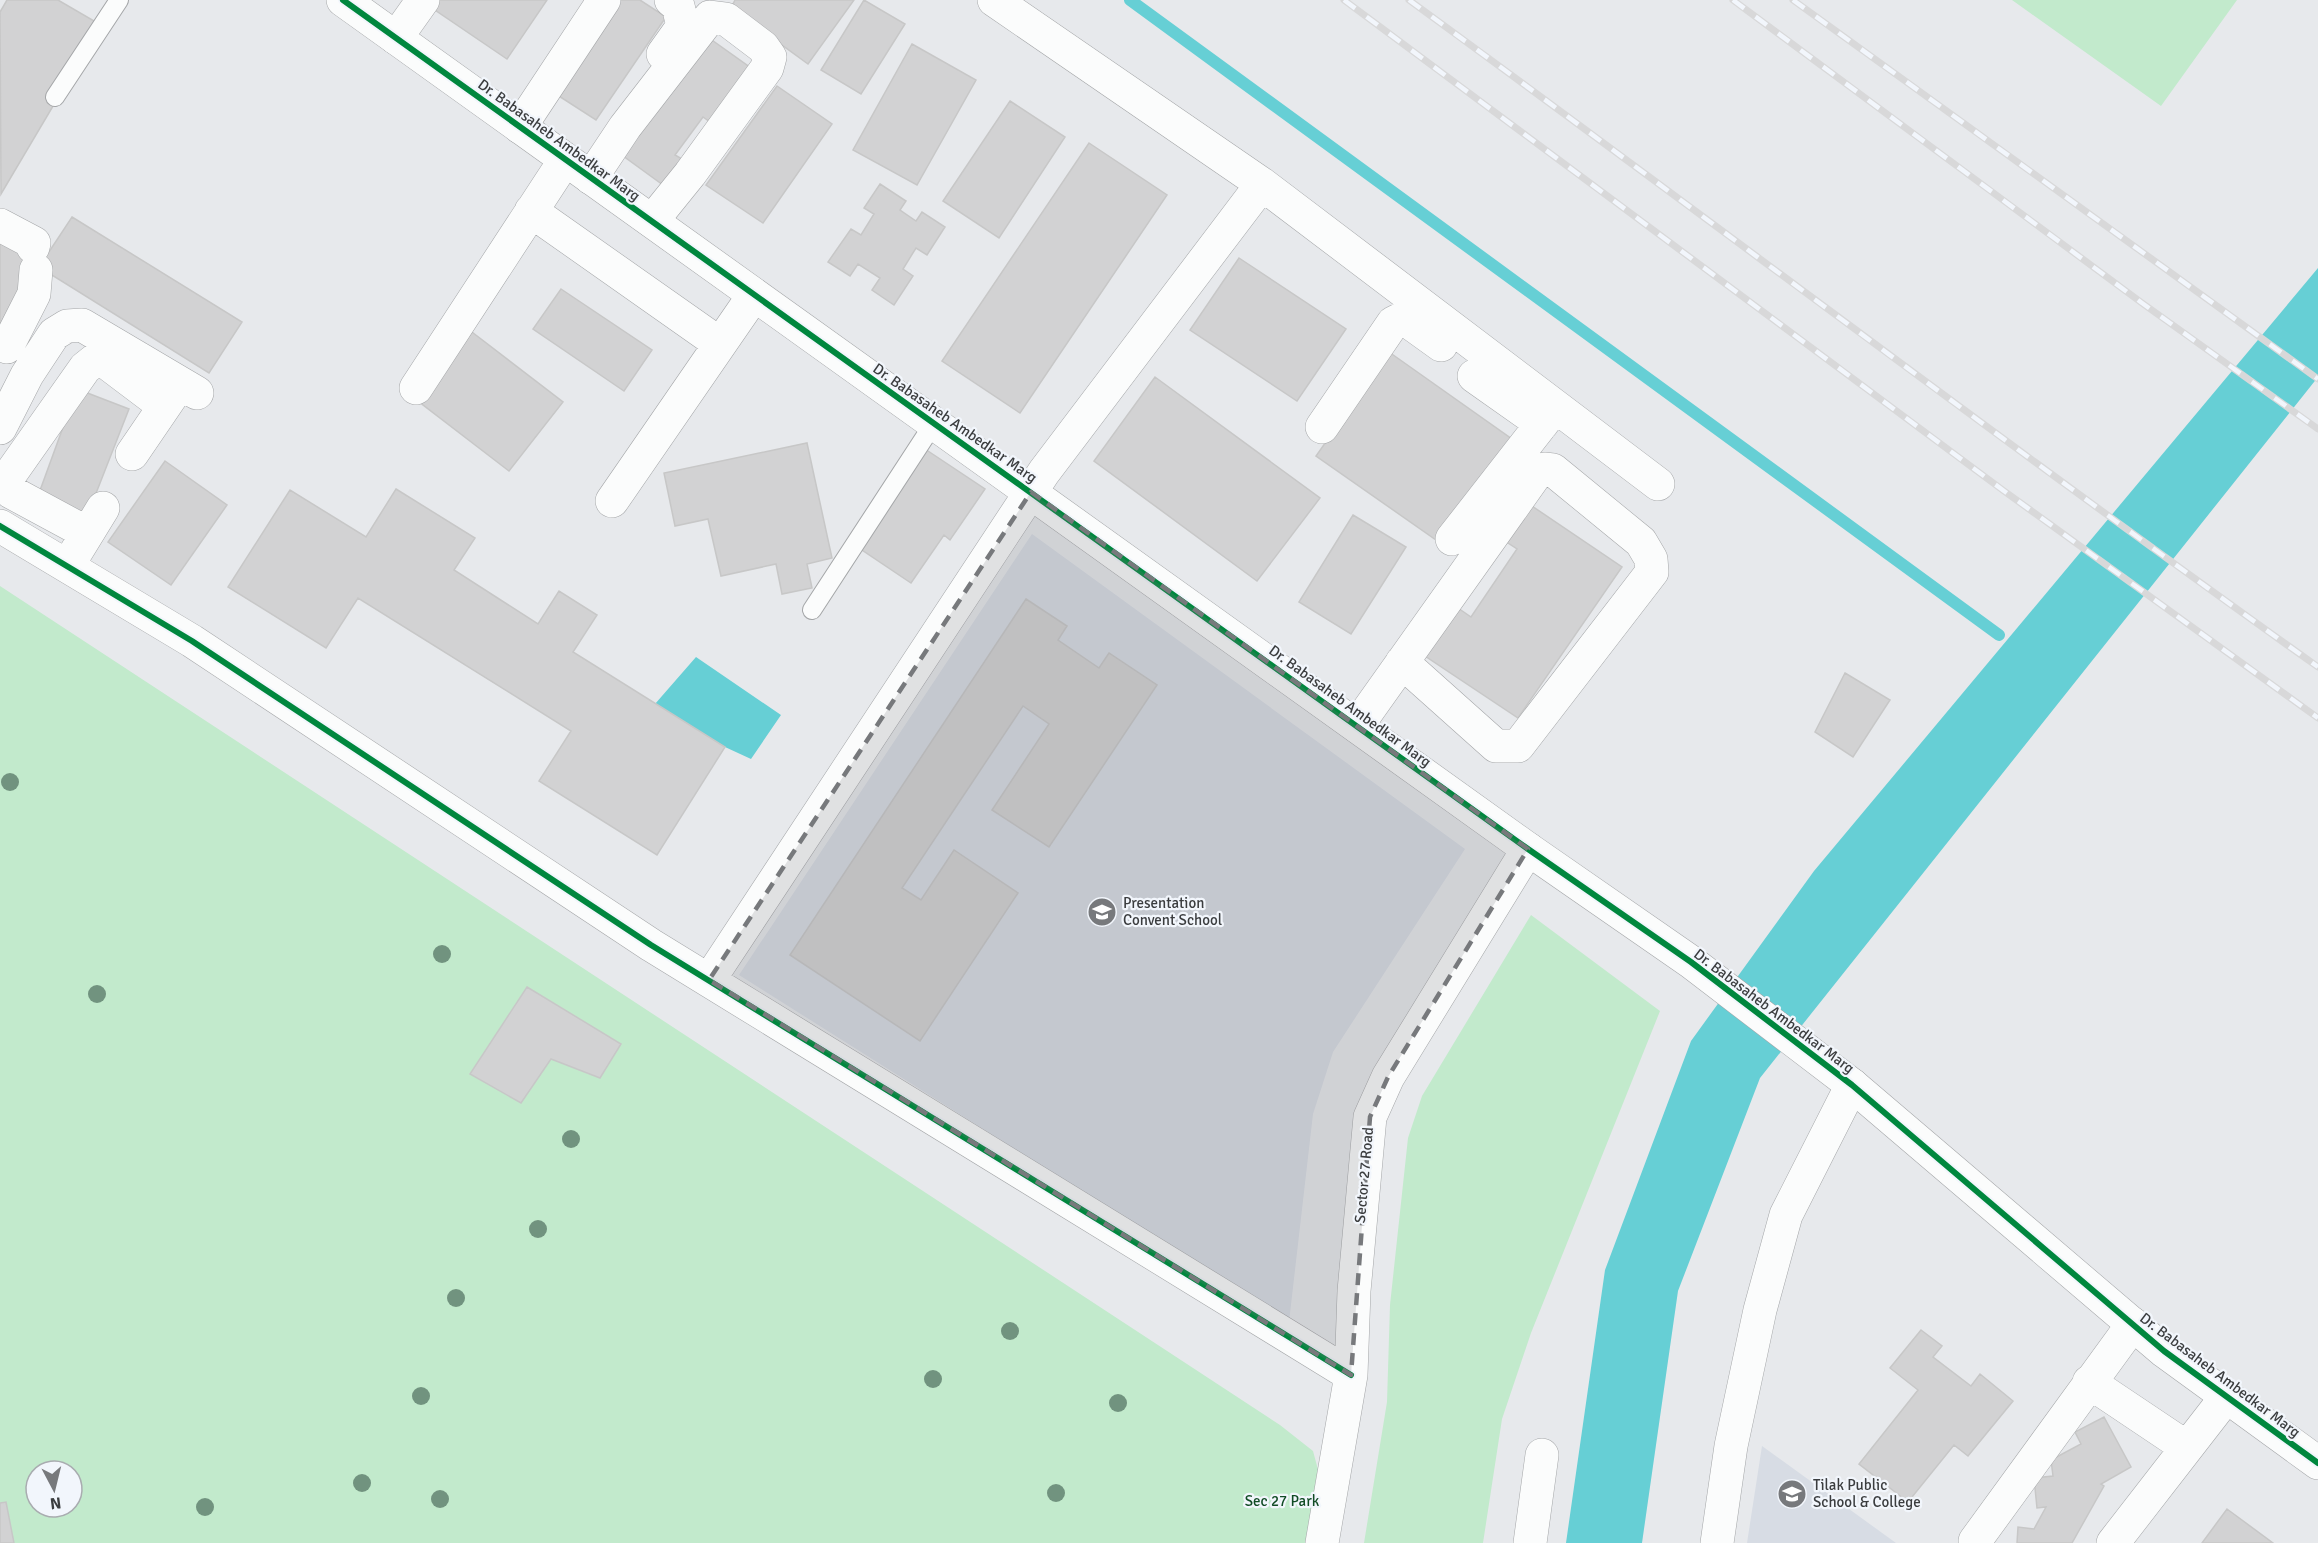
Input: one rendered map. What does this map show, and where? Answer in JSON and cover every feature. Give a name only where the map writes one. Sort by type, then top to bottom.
[{"type":"street","name":"Dr. Babasaheb Ambedkar Marg","points":[[343,0],[1528,849],[1690,962],[1844,1080],[2164,1351],[2318,1463]]},
{"type":"street","points":[[396,38],[423,0]]},
{"type":"street","points":[[520,127],[604,0]]},
{"type":"street","points":[[580,170],[683,26],[678,6],[671,0]]},
{"type":"street","points":[[681,0],[698,13],[710,12],[722,0]]},
{"type":"street","points":[[994,0],[1263,184],[1514,390],[1549,416],[1658,484]]},
{"type":"street","points":[[416,388],[531,211],[580,170],[625,127],[710,17],[726,18],[763,47],[770,57],[767,68],[690,174],[652,221]]},
{"type":"street","points":[[709,980],[1031,492],[1263,184]]},
{"type":"street","points":[[531,211],[720,344]]},
{"type":"street","points":[[0,225],[34,243],[34,294],[2,349],[30,370]]},
{"type":"street","points":[[612,501],[754,295]]},
{"type":"street","points":[[23,316],[54,334]]},
{"type":"street","points":[[1322,427],[1393,323],[1401,319],[1440,331],[1468,370],[1514,390]]},
{"type":"street","points":[[0,428],[30,370],[54,334],[67,326],[82,325],[180,395]]},
{"type":"street","points":[[68,566],[95,520],[11,492],[7,486],[9,476],[85,368],[95,360],[180,395]]},
{"type":"street","points":[[132,454],[180,395]]},
{"type":"street","points":[[1452,539],[1549,416]]},
{"type":"street","points":[[1356,726],[1536,474],[1544,469],[1553,470],[1641,542],[1651,559],[1652,572],[1518,746],[1497,746],[1402,662]]},
{"type":"street","points":[[0,526],[192,641],[651,945],[1351,1375]]},
{"type":"street","name":"Sector 27 Road","points":[[1322,1543],[1351,1375],[1354,1292],[1370,1117],[1388,1077],[1528,849]]},
{"type":"street","points":[[1717,1543],[1731,1446],[1760,1310],[1786,1215],[1844,1080]]},
{"type":"street","points":[[1975,1541],[2133,1324]]},
{"type":"street","points":[[2089,1382],[2186,1447]]},
{"type":"street","points":[[2113,1543],[2227,1396]]},
{"type":"street","points":[[1530,1543],[1542,1455]]},
{"type":"lane","points":[[55,97],[119,0]]},
{"type":"lane","points":[[812,610],[934,423]]},
{"type":"highlighted area","points":[[1031,492],[1528,849],[1388,1077],[1370,1117],[1351,1375],[709,980]]},
{"type":"shaded area","name":"Presentation Convent School","points":[[1032,534],[1465,849],[1333,1052],[1313,1114],[1289,1322],[739,975]]},
{"type":"shaded area","name":"Tilak Public School & College","points":[[1762,1446],[1896,1543],[1747,1543]]},
{"type":"green space","points":[[2012,0],[2237,0],[2161,106]]},
{"type":"green space","name":"Sec 27 Park","points":[[0,586],[1280,1425],[1313,1451],[1338,1543],[0,1543]]},
{"type":"green space","points":[[1531,915],[1660,1011],[1531,1333],[1502,1419],[1483,1543],[1364,1543],[1387,1402],[1390,1305],[1408,1138],[1422,1096]]},
{"type":"water","points":[[2318,268],[2318,377],[1760,1078],[1678,1291],[1642,1543],[1566,1543],[1605,1270],[1691,1041],[1814,871]]},
{"type":"water","points":[[696,657],[781,715],[751,759],[725,747],[655,704]]},
{"type":"building","points":[[7,0],[58,0],[101,25],[1,194],[0,12]]},
{"type":"building","points":[[437,0],[547,0],[507,59],[432,8]]},
{"type":"building","points":[[612,0],[640,0],[666,17],[596,120],[551,91]]},
{"type":"building","points":[[735,0],[854,0],[808,64],[731,8]]},
{"type":"building","points":[[864,0],[905,24],[861,94],[821,70]]},
{"type":"building","points":[[702,33],[751,68],[710,122],[703,117],[675,155],[682,159],[663,185],[615,150]]},
{"type":"building","points":[[912,44],[976,80],[917,185],[853,150]]},
{"type":"building","points":[[777,86],[832,124],[763,223],[706,185]]},
{"type":"building","points":[[1010,101],[1065,137],[999,238],[943,201]]},
{"type":"building","points":[[1089,143],[1167,195],[1020,413],[942,361]]},
{"type":"building","points":[[880,184],[906,201],[900,210],[916,221],[922,212],[945,227],[927,255],[916,248],[903,269],[913,276],[894,305],[872,290],[880,278],[858,264],[850,276],[828,262],[851,229],[861,235],[874,214],[864,208]]},
{"type":"building","points":[[72,217],[242,322],[209,373],[39,267]]},
{"type":"building","points":[[0,230],[39,253],[0,327]]},
{"type":"building","points":[[1239,258],[1346,329],[1297,401],[1190,330]]},
{"type":"building","points":[[561,289],[652,350],[624,391],[533,329]]},
{"type":"building","points":[[468,329],[563,402],[509,471],[414,398]]},
{"type":"building","points":[[1389,352],[1519,444],[1446,547],[1316,456]]},
{"type":"building","points":[[1155,377],[1320,498],[1257,581],[1094,461]]},
{"type":"building","points":[[77,389],[129,409],[84,524],[38,496]]},
{"type":"building","points":[[807,443],[832,558],[807,564],[812,588],[782,594],[776,564],[721,576],[708,519],[675,526],[664,473]]},
{"type":"building","points":[[922,447],[985,489],[950,540],[944,535],[911,583],[856,546]]},
{"type":"building","points":[[165,461],[227,505],[171,585],[108,542]]},
{"type":"building","points":[[396,489],[475,538],[454,570],[538,624],[559,591],[597,615],[573,652],[725,747],[657,855],[539,781],[571,731],[358,598],[326,648],[228,587],[290,490],[366,537]]},
{"type":"building","points":[[1526,502],[1622,567],[1518,718],[1422,654],[1455,606],[1471,617],[1517,549],[1502,539]]},
{"type":"building","points":[[1353,515],[1406,547],[1351,634],[1299,602]]},
{"type":"building","points":[[1026,599],[1067,626],[1058,640],[1099,668],[1109,653],[1157,685],[1049,847],[992,810],[1049,724],[1023,706],[902,888],[921,900],[954,850],[1018,893],[920,1041],[790,955]]},
{"type":"building","points":[[1845,673],[1890,700],[1853,757],[1815,732]]},
{"type":"building","points":[[527,987],[621,1044],[600,1078],[551,1059],[521,1103],[470,1074]]},
{"type":"building","points":[[1921,1330],[1942,1346],[1933,1357],[1971,1386],[1980,1374],[2013,1401],[1968,1456],[1954,1445],[1908,1502],[1859,1464],[1918,1390],[1890,1368]]},
{"type":"building","points":[[2104,1417],[2131,1467],[2101,1484],[2104,1486],[2072,1543],[2017,1543],[2018,1527],[2034,1529],[2046,1507],[2037,1508],[2034,1478],[2053,1476],[2051,1460],[2081,1444],[2075,1432]]},
{"type":"building","points":[[6,1502],[14,1543],[0,1543],[0,1503]]},
{"type":"building","points":[[2227,1509],[2273,1543],[2202,1543]]},
{"type":"waterway","points":[[1130,0],[1999,635]]},
{"type":"railway","points":[[1344,0],[2004,491],[2318,718]]},
{"type":"railway","points":[[1409,0],[2090,502],[2318,667]]},
{"type":"railway","points":[[1733,0],[2142,303],[2318,429]]},
{"type":"railway","points":[[1793,0],[2318,379]]},
{"type":"cycle path","points":[[343,0],[1528,849],[1691,962],[1852,1085],[2164,1351],[2318,1463]]},
{"type":"cycle path","points":[[0,526],[192,641],[651,945],[1351,1375]]},
{"type":"place","name":"Presentation Convent School","points":[[1102,912]]},
{"type":"place","name":"Tilak Public School & College","points":[[1792,1494]]}]
